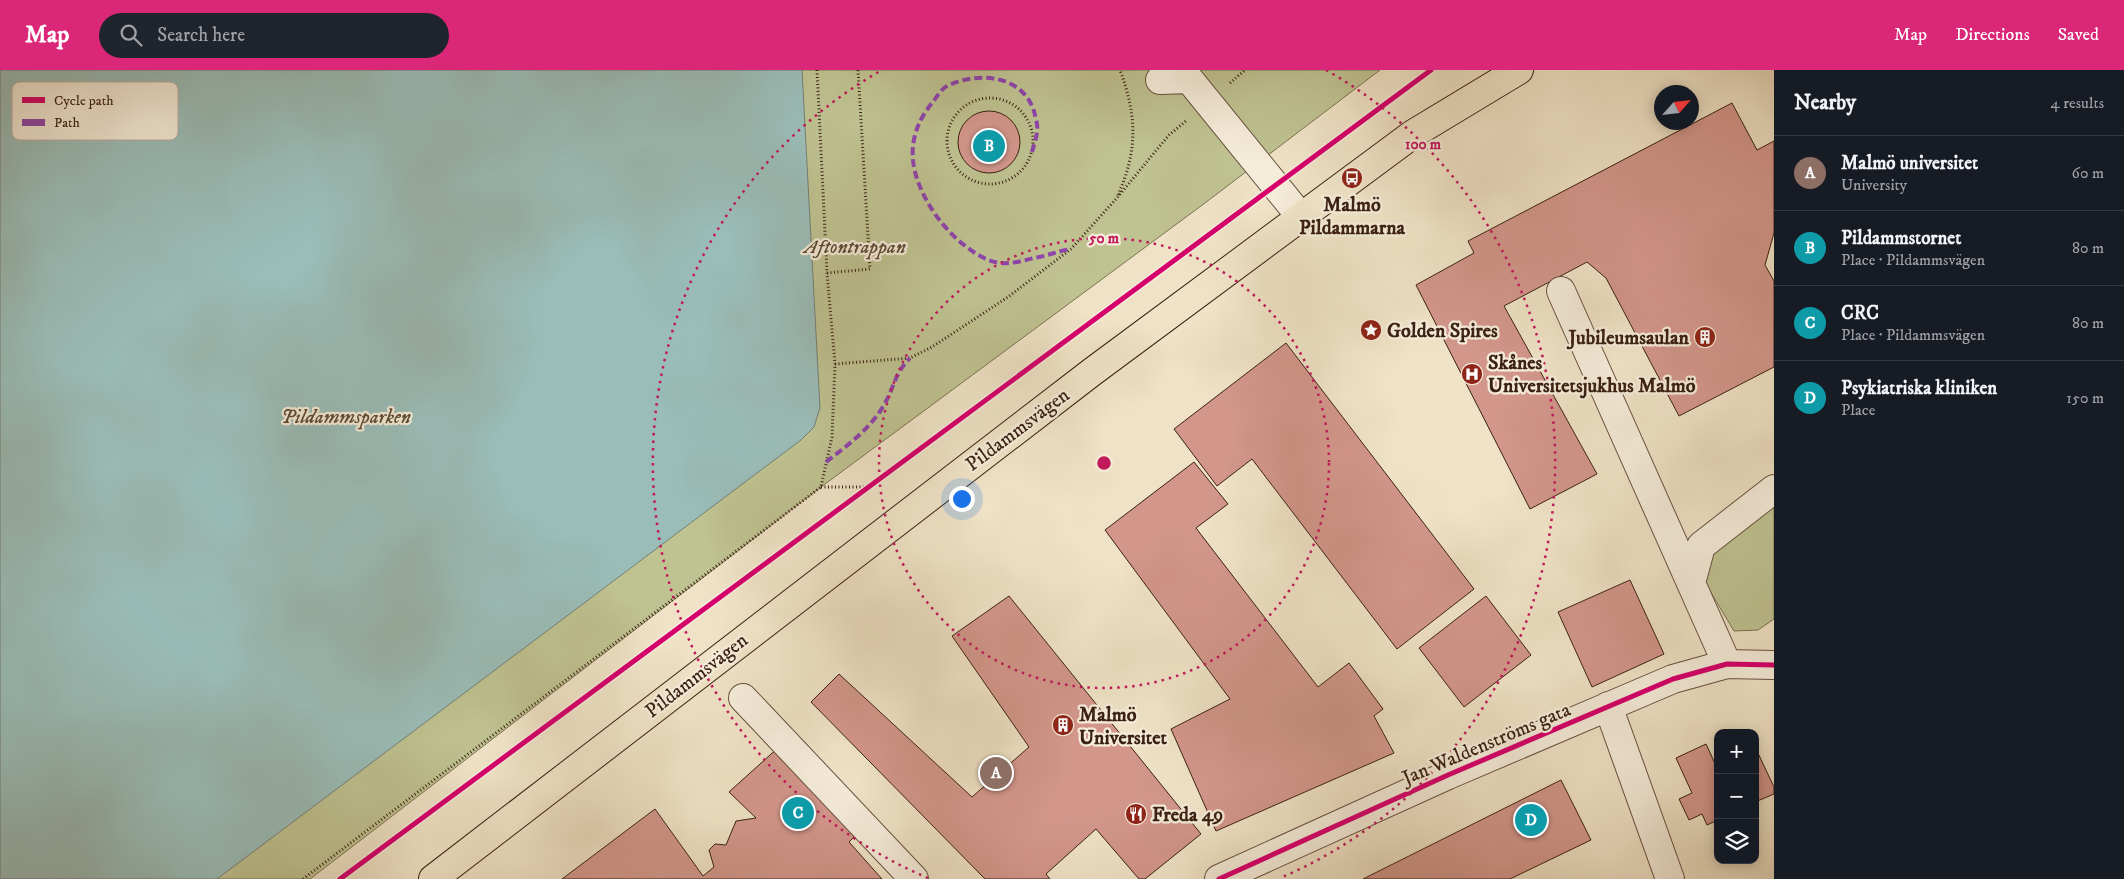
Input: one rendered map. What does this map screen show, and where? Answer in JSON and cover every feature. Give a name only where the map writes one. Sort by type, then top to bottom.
[{"type":"main road","name":"Pildammsvägen","points":[[432,879],[1060,396],[1413,134],[1519,70]]},
{"type":"street","points":[[1160,80],[1189,80],[1301,217]]},
{"type":"street","points":[[1562,291],[1727,664]]},
{"type":"street","points":[[1692,583],[1701,546],[1774,489]]},
{"type":"street","name":"Jan Waldenströms gata","points":[[1220,879],[1448,775],[1673,679],[1727,664],[1774,665]]},
{"type":"street","points":[[743,698],[914,879]]},
{"type":"street","points":[[1608,706],[1670,879]]},
{"type":"path","points":[[817,70],[827,273],[835,364],[832,437],[821,486]]},
{"type":"path","points":[[827,273],[870,269],[858,70]]},
{"type":"path","points":[[1116,199],[1129,169],[1134,131],[1128,91],[1120,70]]},
{"type":"path","points":[[987,97],[1001,99],[1013,104],[1024,113],[1032,132],[1032,152],[1026,166],[1015,177],[1002,183],[986,185],[972,181],[959,172],[950,160],[946,145],[948,130],[953,117],[962,107],[974,100],[987,97]]},
{"type":"path","points":[[835,364],[910,358],[932,347],[1008,297],[1071,249],[1169,136]]},
{"type":"path","points":[[862,493],[878,481]]},
{"type":"path","points":[[303,879],[821,486],[870,487]]},
{"type":"green space","name":"Pildammsparken","points":[[0,70],[1380,70],[1205,203],[821,487],[310,879],[0,879]]},
{"type":"green space","points":[[1774,500],[1774,619],[1758,630],[1734,631],[1707,586],[1703,556]]},
{"type":"water","name":"Pildammsparken","points":[[0,70],[802,70],[820,408],[814,427],[801,440],[217,879],[0,879]]},
{"type":"building","name":"Jubileumsaulan","points":[[1732,103],[1757,150],[1774,141],[1774,233],[1765,265],[1774,281],[1774,367],[1679,416],[1606,278],[1587,262],[1504,306],[1597,474],[1530,509],[1416,285],[1474,253],[1468,241],[1680,130],[1699,130],[1699,120]]},
{"type":"building","points":[[983,111],[995,111],[1011,120],[1018,130],[1020,142],[1018,154],[1011,164],[995,173],[983,173],[972,168],[963,159],[958,148],[958,136],[963,125],[972,116]]},
{"type":"building","points":[[1286,343],[1474,589],[1397,649],[1252,459],[1217,486],[1174,429]]},
{"type":"building","points":[[1194,462],[1228,504],[1196,528],[1318,687],[1349,663],[1383,709],[1374,716],[1394,753],[1216,831],[1171,729],[1230,699],[1105,530]]},
{"type":"building","points":[[1630,580],[1664,654],[1592,687],[1558,612]]},
{"type":"building","name":"Malmö Universitet","points":[[1009,596],[1201,834],[1145,879],[1139,879],[1096,829],[1046,874],[1050,879],[985,879],[811,702],[839,674],[972,797],[1029,747],[952,636]]},
{"type":"building","points":[[1486,596],[1531,655],[1464,707],[1419,648]]},
{"type":"building","points":[[1706,744],[1714,761],[1714,822],[1707,825],[1702,814],[1689,820],[1679,799],[1692,793],[1676,758]]},
{"type":"building","points":[[780,746],[860,831],[849,842],[882,879],[562,879],[655,809],[703,876],[714,867],[709,850],[715,844],[726,845],[736,821],[756,818],[729,792]]},
{"type":"building","points":[[1759,755],[1774,787],[1774,794],[1759,800]]},
{"type":"building","points":[[1561,780],[1591,840],[1510,879],[1363,879]]},
{"type":"marked path","points":[[1032,152],[1037,124],[1030,102],[1012,84],[987,78],[973,78],[960,81],[943,89],[922,117],[913,145],[915,172],[926,200],[947,229],[972,251],[991,261],[1008,263],[1071,249]]},
{"type":"marked path","points":[[826,462],[872,422],[888,398],[901,369],[910,358]]},
{"type":"cycle path","points":[[340,879],[1431,70]]},
{"type":"cycle path","points":[[1219,879],[1448,775],[1673,679],[1727,664],[1774,665]]},
{"type":"place","name":"Pildammstornet","points":[[989,146]]},
{"type":"place","name":"Malmö Pildammarna","points":[[1352,178]]},
{"type":"place","name":"Golden Spires","points":[[1371,330]]},
{"type":"place","name":"Jubileumsaulan","points":[[1705,337]]},
{"type":"place","name":"Skånes Universitetsjukhus Malmö","points":[[1472,374]]},
{"type":"place","name":"Malmö Universitet","points":[[1063,725]]},
{"type":"place","name":"Malmö universitet","points":[[996,773]]},
{"type":"place","name":"CRC","points":[[798,813]]},
{"type":"place","name":"Freda 49","points":[[1136,814]]},
{"type":"place","name":"Psykiatriska kliniken","points":[[1531,820]]},
{"type":"park label","name":"Aftontrappan","points":[[855,246]]}]
